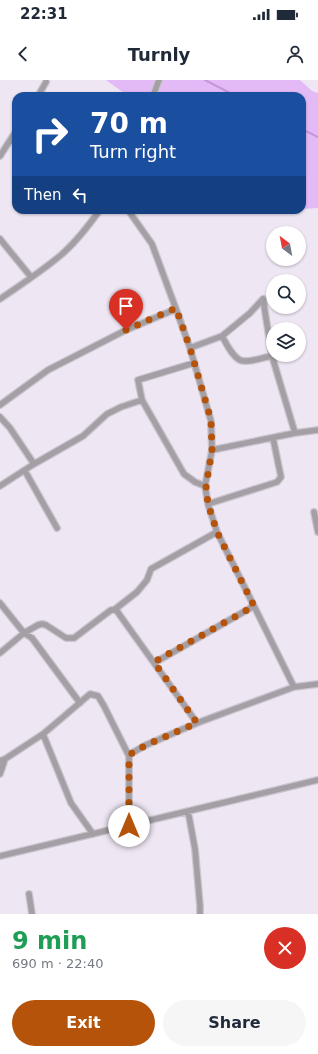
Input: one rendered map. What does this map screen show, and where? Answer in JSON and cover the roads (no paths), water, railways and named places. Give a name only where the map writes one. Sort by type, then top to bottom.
[{"type":"street","points":[[154,92],[159,80]]},
{"type":"street","points":[[40,92],[46,82]]},
{"type":"street","points":[[0,156],[12,142]]},
{"type":"street","points":[[0,299],[62,254],[83,233],[97,214]]},
{"type":"street","points":[[131,214],[152,244],[190,348],[211,420],[212,450],[206,486],[208,504],[217,532],[294,687]]},
{"type":"street","points":[[0,239],[31,277]]},
{"type":"street","points":[[190,348],[222,336],[250,313],[263,299],[267,322]]},
{"type":"street","points":[[0,405],[48,370],[126,330],[176,308]]},
{"type":"street","points":[[222,336],[232,352],[240,360],[245,362],[266,357]]},
{"type":"street","points":[[194,362],[138,380],[142,400],[184,474],[195,482],[206,486]]},
{"type":"street","points":[[274,362],[295,433]]},
{"type":"street","points":[[0,486],[34,464],[83,436],[107,414],[121,407],[142,400]]},
{"type":"street","points":[[0,417],[10,428],[34,464]]},
{"type":"street","points":[[212,450],[295,433],[318,430]]},
{"type":"street","points":[[208,504],[277,482],[281,477],[273,438]]},
{"type":"street","points":[[24,471],[57,528]]},
{"type":"street","points":[[314,512],[318,532]]},
{"type":"street","points":[[0,653],[24,633],[42,624],[66,638],[74,638],[137,592],[147,580],[151,569],[217,532]]},
{"type":"street","points":[[0,603],[24,633],[32,638],[80,703]]},
{"type":"street","points":[[154,662],[254,606]]},
{"type":"street","points":[[114,610],[119,614],[197,723]]},
{"type":"street","points":[[129,756],[146,745],[197,723],[294,687],[318,684]]},
{"type":"street","points":[[0,774],[3,760],[43,734],[90,694],[98,696],[129,756],[129,826]]},
{"type":"street","points":[[43,734],[71,803],[93,834]]},
{"type":"street","points":[[0,856],[318,780]]},
{"type":"street","points":[[188,811],[195,850],[200,914]]},
{"type":"street","points":[[29,894],[32,914]]},
{"type":"waterway","points":[[205,80],[228,92]]},
{"type":"waterway","points":[[306,131],[318,137]]}]
